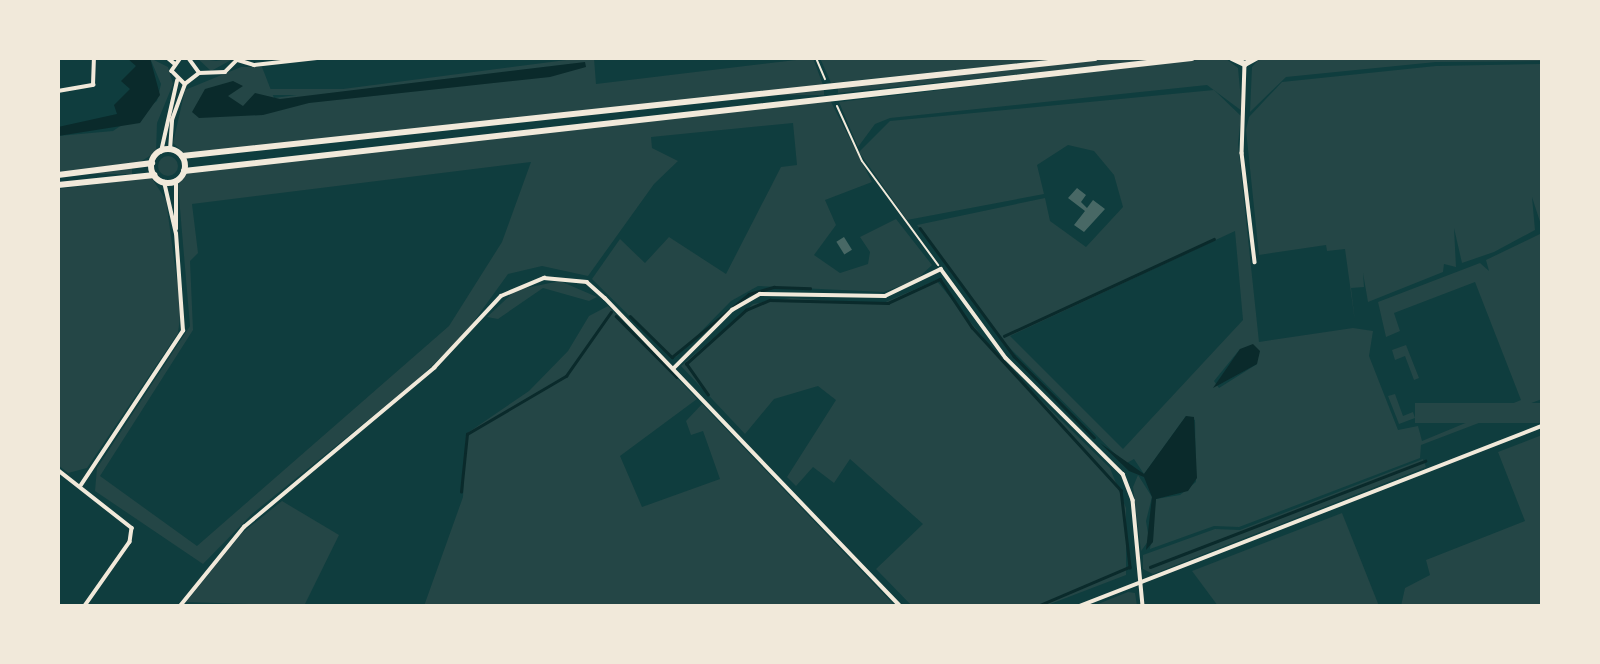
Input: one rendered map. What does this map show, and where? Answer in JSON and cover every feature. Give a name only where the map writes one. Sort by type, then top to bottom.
[{"type":"main road","points":[[58,174],[152,163],[161,152],[170,150],[182,156],[1096,58]]},
{"type":"main road","points":[[152,163],[154,174],[164,182],[176,181],[184,171],[825,97],[1192,58]]},
{"type":"main road","points":[[1231,58],[1245,64],[1256,58]]},
{"type":"main road","points":[[182,156],[184,171]]},
{"type":"main road","points":[[58,185],[154,174]]},
{"type":"street","points":[[58,91],[93,85],[94,58]]},
{"type":"street","points":[[161,152],[177,81],[174,63],[167,58]]},
{"type":"street","points":[[174,63],[181,58]]},
{"type":"street","points":[[188,58],[199,73]]},
{"type":"street","points":[[170,150],[172,120],[185,84],[199,73],[222,73],[239,59],[254,65],[317,58]]},
{"type":"street","points":[[1245,64],[1242,153],[1255,262]]},
{"type":"street","points":[[177,81],[185,84]]},
{"type":"street","points":[[81,485],[183,331],[176,234],[176,181]]},
{"type":"street","points":[[164,182],[176,234]]},
{"type":"street","points":[[674,368],[732,310],[760,294],[885,296],[941,269],[1006,358],[1123,474],[1133,500],[1143,606]]},
{"type":"street","points":[[180,606],[224,545],[435,368],[501,296],[526,281],[587,282],[674,368],[900,606]]},
{"type":"street","points":[[1080,606],[1542,426]]},
{"type":"street","points":[[58,470],[81,485],[132,527],[130,542],[85,606]]},
{"type":"path","points":[[816,58],[825,79]]},
{"type":"path","points":[[836,104],[862,161],[941,269]]},
{"type":"shaded area","points":[[150,58],[168,67],[173,84],[157,123],[156,152],[140,162],[58,172],[58,136],[113,131],[157,101],[161,84]]},
{"type":"shaded area","points":[[150,58],[160,95],[140,123],[58,136],[58,127],[117,114],[114,105],[130,89],[121,81],[136,66],[128,59]]},
{"type":"shaded area","points":[[197,58],[216,61],[235,58],[211,71]]},
{"type":"shaded area","points":[[594,58],[596,84],[813,58],[823,85],[185,154],[173,143],[185,90],[241,67],[262,67],[274,98]]},
{"type":"shaded area","points":[[820,58],[1070,58],[831,83]]},
{"type":"shaded area","points":[[1117,58],[1173,58],[838,93],[838,87]]},
{"type":"shaded area","points":[[1225,58],[1238,68],[1242,111],[1207,85],[890,118],[875,124],[858,147],[839,102]]},
{"type":"shaded area","points":[[1260,58],[1542,58],[1542,61],[1436,62],[1286,77],[1250,112],[1252,67]]},
{"type":"shaded area","points":[[585,62],[586,67],[550,77],[309,103],[263,115],[199,118],[192,112],[205,89],[233,81],[243,86],[228,96],[243,106],[255,93],[280,99]]},
{"type":"shaded area","points":[[1542,64],[1542,228],[1532,197],[1535,230],[1494,252],[1462,263],[1454,228],[1456,267],[1444,264],[1443,272],[1368,302],[1363,273],[1364,287],[1351,288],[1355,322],[1345,249],[1327,251],[1326,245],[1259,255],[1246,130],[1249,117],[1282,82],[1436,66]]},
{"type":"shaded area","points":[[200,89],[824,89],[824,95],[200,95]]},
{"type":"shaded area","points":[[1214,90],[1241,116],[1238,144],[1259,342],[1353,328],[1373,331],[1369,356],[1398,430],[1418,426],[1422,441],[1521,400],[1475,282],[1394,313],[1400,331],[1386,337],[1378,302],[1480,263],[1489,271],[1486,260],[1542,233],[1542,399],[1421,445],[1420,458],[1239,527],[1214,526],[1150,549],[1156,499],[1180,495],[1196,482],[1195,420],[1186,416],[1144,474],[1134,459],[1125,464],[1002,340],[917,225],[1045,198],[1050,221],[1086,247],[1123,207],[1114,175],[1094,151],[1068,145],[1037,165],[1044,194],[907,220],[859,152],[890,121]],"holes":[[[1235,231],[1243,320],[1123,449],[1010,336]],[[1240,349],[1257,364],[1219,388],[1214,381]]]},
{"type":"shaded area","points":[[830,100],[872,182],[825,200],[836,225],[814,255],[840,273],[868,264],[870,252],[860,237],[896,219],[932,265],[916,280],[884,292],[758,286],[731,301],[676,357],[670,356],[592,279],[620,239],[645,263],[669,237],[726,274],[781,167],[797,165],[793,123],[651,137],[652,148],[678,161],[654,184],[588,276],[542,266],[508,274],[464,335],[416,381],[252,514],[203,564],[95,491],[97,468],[190,326],[178,185],[188,172]],"holes":[[[531,162],[502,242],[449,326],[197,546],[100,476],[193,330],[190,261],[198,253],[192,204]]]},
{"type":"shaded area","points":[[164,156],[172,156],[178,166],[172,176],[164,176],[158,170],[158,162]]},
{"type":"shaded area","points":[[58,168],[132,168],[132,174],[58,174]]},
{"type":"shaded area","points":[[151,177],[166,200],[181,310],[178,333],[87,468],[68,473],[58,465],[58,189]]},
{"type":"shaded area","points":[[936,280],[1009,369],[1110,468],[1126,508],[1126,575],[1045,606],[912,606],[876,569],[923,524],[850,459],[834,483],[813,467],[796,486],[787,477],[836,400],[818,386],[774,399],[745,434],[681,366],[753,304],[791,298],[881,304]]},
{"type":"shaded area","points":[[560,281],[597,297],[589,301],[543,288],[498,319],[487,317],[516,290]]},
{"type":"shaded area","points":[[608,306],[697,399],[620,456],[642,507],[720,479],[703,431],[691,435],[686,421],[702,404],[895,606],[424,606],[463,497],[466,434],[529,391],[568,351],[589,316]]},
{"type":"shaded area","points":[[1253,344],[1260,351],[1257,364],[1213,388],[1240,349]]},
{"type":"shaded area","points":[[1406,345],[1419,378],[1414,380],[1405,356],[1395,360],[1392,350]]},
{"type":"shaded area","points":[[1395,394],[1403,416],[1413,412],[1415,418],[1399,424],[1388,396]]},
{"type":"shaded area","points":[[1415,403],[1542,403],[1542,423],[1415,423]]},
{"type":"shaded area","points":[[1186,416],[1194,417],[1197,478],[1188,491],[1156,499],[1153,542],[1146,550],[1152,497],[1144,477],[1129,471],[1100,443],[1144,474]]},
{"type":"shaded area","points":[[1542,435],[1542,606],[1401,606],[1405,588],[1430,575],[1426,560],[1525,521],[1498,452]]},
{"type":"shaded area","points":[[1423,459],[1426,467],[1153,574],[1143,569],[1143,555],[1215,529],[1240,530]]},
{"type":"shaded area","points":[[1138,475],[1152,497],[1146,521],[1149,540],[1141,551],[1133,487]]},
{"type":"shaded area","points":[[282,501],[339,535],[304,606],[186,602],[242,533]]},
{"type":"shaded area","points":[[1342,513],[1379,606],[1218,606],[1192,571]]},
{"type":"shaded area","points":[[1128,592],[1135,593],[1137,606],[1093,606]]},
{"type":"building","points":[[1077,188],[1086,195],[1081,202],[1087,208],[1093,200],[1105,209],[1084,232],[1074,225],[1085,211],[1068,198]]},
{"type":"building","points":[[844,237],[852,250],[844,254],[836,242]]},
{"type":"waterway","points":[[920,228],[1014,356],[1094,437]]},
{"type":"waterway","points":[[1004,336],[1214,239]]},
{"type":"waterway","points":[[708,395],[686,364],[746,310],[770,300],[888,303],[940,279],[972,327],[1121,490],[1130,567],[1039,606]]},
{"type":"waterway","points":[[630,316],[672,357],[749,294],[774,287],[810,288]]},
{"type":"waterway","points":[[461,492],[467,434],[566,376],[611,312]]},
{"type":"waterway","points":[[616,316],[677,377]]},
{"type":"waterway","points":[[1150,567],[1425,461]]}]
